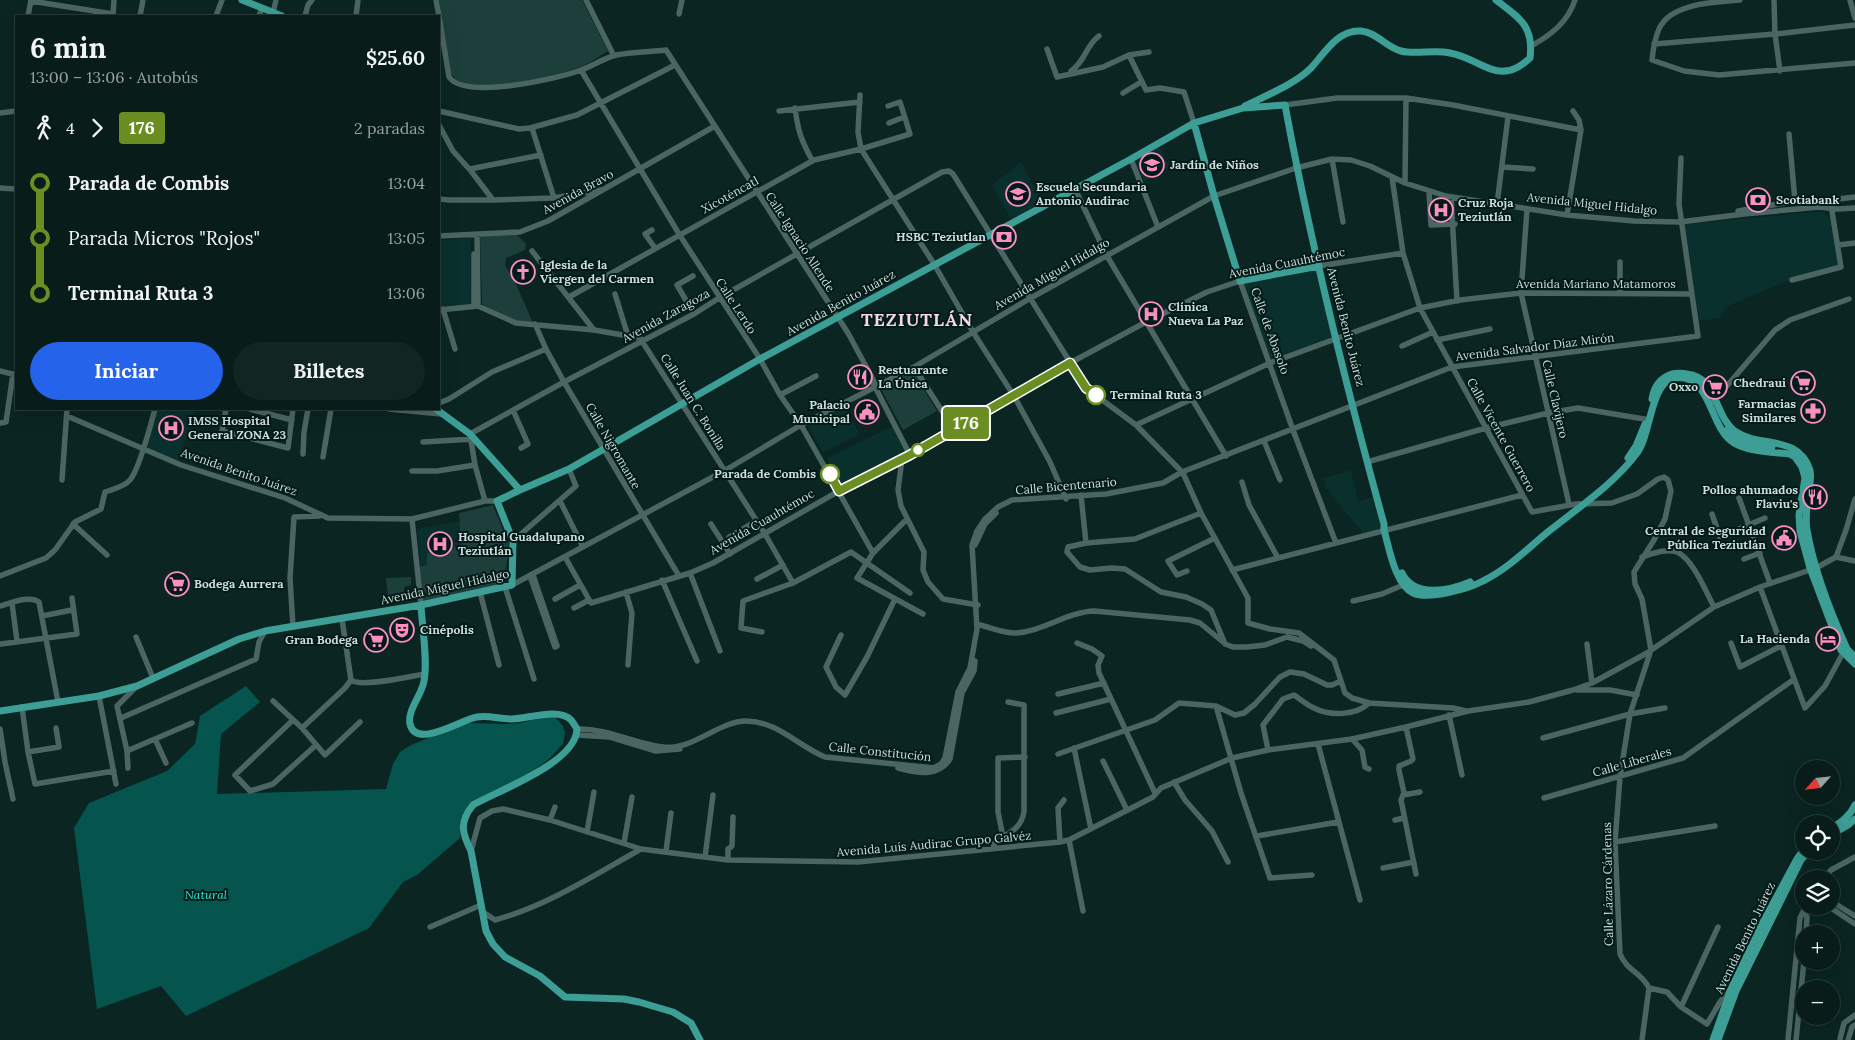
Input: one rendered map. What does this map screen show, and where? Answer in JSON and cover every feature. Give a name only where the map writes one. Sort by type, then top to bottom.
[{"type":"main road","points":[[242,0],[280,15]]},
{"type":"main road","points":[[1243,108],[1309,70],[1334,41],[1352,31],[1362,30],[1402,52],[1451,53],[1494,70],[1514,70],[1530,58],[1532,46],[1530,32],[1522,20],[1496,0]]},
{"type":"main road","name":"Avenida Benito Juárez","points":[[497,501],[569,469],[760,359],[837,319],[934,264],[1131,159],[1194,123],[1243,108],[1285,105],[1296,168],[1367,462],[1403,585]]},
{"type":"main road","name":"Calle de Abasolo","points":[[1194,123],[1240,282]]},
{"type":"main road","name":"Avenida Cuauhtémoc","points":[[1240,282],[1319,266]]},
{"type":"main road","points":[[1400,576],[1416,588],[1428,590],[1463,585],[1497,569],[1607,481],[1638,453],[1646,436],[1654,389],[1664,377],[1678,373],[1693,374],[1704,381],[1710,388],[1716,399],[1721,422],[1731,434],[1746,442],[1795,452],[1805,464],[1809,476],[1803,508],[1803,530],[1818,584],[1845,650],[1855,658]]},
{"type":"main road","points":[[1648,420],[1656,396],[1667,382],[1674,378],[1690,380],[1702,388],[1710,406],[1734,443],[1747,448],[1790,454],[1794,457],[1802,467],[1805,478],[1800,498],[1800,531],[1843,652],[1855,664]]},
{"type":"main road","points":[[437,410],[472,438],[520,490]]},
{"type":"main road","points":[[1721,422],[1736,432],[1788,446],[1796,450],[1804,459],[1810,470],[1811,482],[1808,496],[1807,528],[1813,569],[1847,649],[1855,658]]},
{"type":"main road","points":[[497,501],[513,544],[509,586]]},
{"type":"main road","points":[[1403,585],[1414,593],[1426,594],[1464,589],[1483,581],[1498,573],[1576,504]]},
{"type":"main road","name":"Avenida Miguel Hidalgo","points":[[0,711],[99,696],[137,686],[238,639],[265,631],[421,605],[509,586]]},
{"type":"main road","points":[[421,605],[425,674],[424,682],[410,714],[409,722],[412,729],[418,734],[428,735],[479,716],[512,719],[547,714],[560,714],[570,718],[577,732],[566,753],[545,769],[473,805],[466,814],[463,827],[470,851],[486,931],[493,944],[505,957],[540,976],[565,997],[624,999],[639,1002],[682,1017],[691,1023],[700,1040]]},
{"type":"main road","points":[[1840,823],[1852,812],[1855,805]]},
{"type":"main road","points":[[1840,830],[1855,819]]},
{"type":"main road","name":"Avenida Benito Juárez","points":[[1713,1040],[1731,989],[1795,860]]},
{"type":"main road","name":"Avenida Benito Juárez","points":[[1718,1040],[1740,982],[1801,860]]},
{"type":"street","points":[[28,15],[31,0],[112,15],[114,0]]},
{"type":"street","points":[[140,15],[144,0]]},
{"type":"street","points":[[216,15],[222,0]]},
{"type":"street","points":[[273,12],[276,0]]},
{"type":"street","points":[[305,15],[308,5],[312,0]]},
{"type":"street","points":[[356,15],[358,0]]},
{"type":"street","points":[[436,0],[439,15]]},
{"type":"street","points":[[440,23],[447,71],[451,81],[462,85],[487,88],[545,81],[581,70],[614,56],[586,0]]},
{"type":"street","points":[[679,14],[682,0]]},
{"type":"street","points":[[1532,46],[1548,36],[1568,17],[1574,0]]},
{"type":"street","points":[[1740,0],[1698,4],[1672,14],[1659,28],[1652,60],[1684,71],[1719,75],[1855,63]]},
{"type":"street","points":[[1774,0],[1775,34],[1780,71]]},
{"type":"street","points":[[1850,0],[1855,18]]},
{"type":"street","points":[[259,15],[262,8]]},
{"type":"street","points":[[1654,44],[1855,25]]},
{"type":"street","points":[[1067,74],[1074,70],[1082,61],[1091,42],[1100,36]]},
{"type":"street","points":[[1047,49],[1057,77],[1103,67],[1129,55],[1149,52]]},
{"type":"street","name":"Calle Ignacio Allende","points":[[614,56],[666,50],[837,319],[875,386]]},
{"type":"street","points":[[1129,55],[1146,90],[1160,88],[1184,92],[1194,123]]},
{"type":"street","points":[[440,112],[519,129],[531,128],[577,115],[675,65]]},
{"type":"street","name":"Calle Lerdo","points":[[581,70],[679,234],[760,359],[780,395],[801,425],[873,553]]},
{"type":"street","points":[[1123,93],[1141,82]]},
{"type":"street","points":[[860,95],[858,132],[860,149],[934,264],[973,332],[1014,396],[1050,462],[1066,499]]},
{"type":"street","name":"Avenida Benito Juárez","points":[[1285,105],[1338,98],[1406,98],[1453,105],[1581,130]]},
{"type":"street","points":[[1405,183],[1406,98]]},
{"type":"street","points":[[888,106],[900,102],[904,117],[889,123]]},
{"type":"street","points":[[813,160],[802,139],[796,109],[859,103]]},
{"type":"street","points":[[0,113],[15,111]]},
{"type":"street","points":[[1567,215],[1581,130],[1579,120],[1572,111]]},
{"type":"street","name":"Xicoténcatl","points":[[569,297],[813,160],[860,149],[910,134],[904,117]]},
{"type":"street","points":[[1497,204],[1508,117]]},
{"type":"street","name":"Avenida Bravo","points":[[440,236],[520,232],[548,221],[715,126]]},
{"type":"street","points":[[440,127],[453,151],[492,200]]},
{"type":"street","points":[[531,128],[553,198]]},
{"type":"street","points":[[1788,134],[1795,202]]},
{"type":"street","points":[[470,170],[540,156]]},
{"type":"street","points":[[1681,158],[1680,222],[1691,294]]},
{"type":"street","points":[[1131,159],[1158,226]]},
{"type":"street","points":[[1332,159],[1343,222]]},
{"type":"street","name":"Avenida Miguel Hidalgo","points":[[509,586],[724,471],[801,425],[914,367],[1029,299],[1214,196],[1296,168],[1332,159],[1351,160],[1370,166],[1405,183],[1452,197],[1567,215],[1634,221],[1680,222],[1820,207],[1837,210],[1855,208]]},
{"type":"street","points":[[1502,167],[1533,169]]},
{"type":"street","name":"Avenida Zaragoza","points":[[472,438],[513,410],[694,314],[942,172],[949,171],[953,174],[991,234]]},
{"type":"street","name":"Calle Vicente Guerrero","points":[[1392,177],[1403,253],[1420,308],[1522,495],[1532,512],[1576,504]]},
{"type":"street","points":[[0,188],[15,189]]},
{"type":"street","points":[[1074,189],[1107,256],[1226,456]]},
{"type":"street","points":[[440,198],[492,200],[553,198],[605,190]]},
{"type":"street","points":[[1430,191],[1432,224],[1454,223]]},
{"type":"street","points":[[1452,197],[1458,301]]},
{"type":"street","name":"Avenida Miguel Hidalgo","points":[[1717,217],[1731,212],[1795,202],[1855,197]]},
{"type":"street","points":[[1792,280],[1841,267],[1830,200]]},
{"type":"street","name":"Calle Clavijero","points":[[1527,209],[1521,293],[1548,413],[1576,504]]},
{"type":"street","points":[[652,230],[645,234],[655,248]]},
{"type":"street","points":[[475,234],[476,306]]},
{"type":"street","points":[[991,234],[1029,299],[1086,388],[1136,425],[1183,472],[1201,513],[1248,598],[1248,623],[1270,629],[1299,633],[1334,660],[1345,693],[1352,698],[1369,703],[1453,708],[1468,711],[1529,702],[1592,683],[1651,650],[1714,607],[1760,587],[1813,569],[1836,557],[1855,561]]},
{"type":"street","points":[[1838,245],[1855,243]]},
{"type":"street","points":[[532,251],[594,330]]},
{"type":"street","name":"Avenida Cuauhtémoc","points":[[1319,266],[1403,253]]},
{"type":"street","points":[[1620,262],[1620,293]]},
{"type":"street","points":[[693,276],[677,285],[694,314]]},
{"type":"street","name":"Avenida Cuauhtémoc","points":[[574,608],[690,573],[730,554],[839,491],[910,455],[1070,363],[1146,322],[1207,292],[1240,282]]},
{"type":"street","name":"Calle de Abasolo","points":[[1240,282],[1336,543]]},
{"type":"street","name":"Avenida Mariano Matamoros","points":[[1136,425],[1270,363],[1420,308],[1521,293],[1691,294]]},
{"type":"street","points":[[615,294],[628,336]]},
{"type":"street","name":"Avenida Salvador Díaz Mirón","points":[[1183,472],[1452,367],[1698,336],[1691,294]]},
{"type":"street","points":[[1710,406],[1775,330],[1790,320],[1849,299]]},
{"type":"street","points":[[455,349],[441,310],[476,306],[516,323],[594,330],[642,340]]},
{"type":"street","name":"Calle Nigromante","points":[[535,324],[564,382],[679,576]]},
{"type":"street","points":[[1437,340],[1490,329]]},
{"type":"street","points":[[1402,346],[1433,332]]},
{"type":"street","name":"Calle Juan C. Bonilla","points":[[642,340],[794,583]]},
{"type":"street","points":[[440,403],[492,372],[546,349]]},
{"type":"street","points":[[914,367],[954,430]]},
{"type":"street","points":[[0,371],[15,375],[3,422]]},
{"type":"street","points":[[780,395],[816,376]]},
{"type":"street","points":[[875,386],[910,455]]},
{"type":"street","points":[[1367,462],[1486,428],[1578,408],[1648,420]]},
{"type":"street","points":[[62,480],[67,410]]},
{"type":"street","points":[[0,576],[46,558],[55,550],[73,524],[101,509],[105,492],[132,479],[155,410]]},
{"type":"street","points":[[226,410],[222,431],[288,448],[293,410]]},
{"type":"street","points":[[254,410],[292,420]]},
{"type":"street","points":[[303,454],[308,410]]},
{"type":"street","points":[[323,457],[331,410]]},
{"type":"street","points":[[400,410],[443,414]]},
{"type":"street","points":[[513,410],[528,444],[520,448]]},
{"type":"street","name":"Avenida Benito Juárez","points":[[67,416],[181,465],[285,498],[328,518],[412,519],[485,501],[497,501]]},
{"type":"street","points":[[423,442],[472,438],[475,465],[485,501]]},
{"type":"street","points":[[1264,441],[1280,480]]},
{"type":"street","points":[[902,459],[898,490],[901,506],[924,552],[923,570],[928,582],[943,599],[978,606]]},
{"type":"street","points":[[412,471],[436,471],[475,465]]},
{"type":"street","points":[[513,544],[576,486],[569,469]]},
{"type":"street","name":"Calle Bicentenario","points":[[978,606],[972,545],[977,531],[985,519],[998,507],[1012,500],[1066,499],[1106,494],[1163,483],[1183,472]]},
{"type":"street","points":[[1576,504],[1612,503],[1636,494],[1658,479],[1664,477],[1668,480],[1671,491],[1664,519],[1654,540],[1634,572],[1634,584],[1642,599],[1651,650]]},
{"type":"street","points":[[1242,482],[1249,506],[1278,558]]},
{"type":"street","points":[[1232,570],[1385,528],[1522,495]]},
{"type":"street","points":[[1081,497],[1086,543]]},
{"type":"street","points":[[1739,498],[1770,583]]},
{"type":"street","points":[[1836,557],[1855,499]]},
{"type":"street","points":[[560,501],[583,547]]},
{"type":"street","points":[[1201,513],[1135,539],[1086,543],[1068,547],[1067,552],[1080,567],[1090,570],[1125,569],[1161,592],[1186,597],[1202,604],[1211,610],[1225,644]]},
{"type":"street","points":[[1712,514],[1720,537],[1765,518]]},
{"type":"street","points":[[293,627],[290,578],[294,517],[322,516]]},
{"type":"street","points":[[1846,530],[1855,517]]},
{"type":"street","points":[[412,519],[421,605]]},
{"type":"street","points":[[907,519],[873,553],[857,578],[923,614]]},
{"type":"street","points":[[729,537],[756,521]]},
{"type":"street","points":[[73,524],[107,555]]},
{"type":"street","points":[[711,524],[730,554]]},
{"type":"street","points":[[1186,571],[1177,575],[1168,561],[1215,538]]},
{"type":"street","points":[[1642,557],[1666,550],[1677,552],[1686,559],[1696,572],[1714,607]]},
{"type":"street","points":[[762,632],[741,628],[743,601],[794,583],[851,552],[910,593]]},
{"type":"street","points":[[1744,559],[1760,553]]},
{"type":"street","points":[[565,556],[590,602]]},
{"type":"street","points":[[757,579],[782,565]]},
{"type":"street","points":[[690,573],[720,651]]},
{"type":"street","points":[[531,575],[557,646],[555,647],[531,575]]},
{"type":"street","points":[[662,580],[697,661]]},
{"type":"street","points":[[555,599],[580,585]]},
{"type":"street","points":[[1353,601],[1382,594],[1403,585]]},
{"type":"street","points":[[509,586],[522,643],[534,679]]},
{"type":"street","points":[[1760,587],[1805,708],[1825,686],[1843,652]]},
{"type":"street","points":[[480,592],[499,665]]},
{"type":"street","points":[[626,592],[632,613],[628,664]]},
{"type":"street","points":[[1,644],[77,634],[72,610],[72,598]]},
{"type":"street","points":[[841,635],[826,667],[836,687],[845,695],[867,657],[895,598]]},
{"type":"street","points":[[0,606],[30,599],[39,602],[58,702]]},
{"type":"street","points":[[12,603],[17,641]]},
{"type":"street","name":"Calle Constitución","points":[[577,732],[610,737],[656,751],[664,751],[676,750],[734,727],[748,725],[782,734],[806,751],[824,760],[915,771],[938,771],[944,768],[950,759],[962,693],[974,671],[980,625],[978,606]]},
{"type":"street","name":"Calle Constitución","points":[[577,732],[592,729],[663,747],[680,746],[732,724],[746,721],[780,730],[816,754],[825,757],[934,768],[946,758],[958,692],[970,668],[978,606]]},
{"type":"street","points":[[42,616],[72,610]]},
{"type":"street","points":[[980,625],[1004,632],[1021,632],[1082,611],[1190,620],[1200,623],[1225,644],[1233,647],[1265,645],[1287,637],[1303,641],[1334,660]]},
{"type":"street","points":[[302,728],[345,688],[351,680],[342,619]]},
{"type":"street","points":[[121,718],[256,659],[259,642],[265,631]]},
{"type":"street","points":[[136,637],[153,678]]},
{"type":"street","points":[[1077,643],[1092,649],[1102,656],[1098,665],[1099,673],[1124,730],[1156,793]]},
{"type":"street","points":[[1588,644],[1592,683]]},
{"type":"street","points":[[1731,644],[1740,668],[1781,646]]},
{"type":"street","name":"Calle Lázaro Cárdenas","points":[[1649,988],[1644,978],[1623,962],[1620,954],[1615,842],[1620,777],[1630,714],[1651,650]]},
{"type":"street","points":[[1058,754],[1155,720],[1179,703],[1216,706],[1235,715],[1244,713],[1280,677],[1290,672],[1304,674],[1332,686],[1341,681]]},
{"type":"street","points":[[351,680],[356,683],[366,683],[425,674]]},
{"type":"street","name":"Calle Liberales","points":[[1544,798],[1683,758],[1793,680]]},
{"type":"street","points":[[1058,694],[1104,683]]},
{"type":"street","points":[[128,768],[127,751],[117,706],[137,686]]},
{"type":"street","points":[[1573,690],[1610,690],[1637,696]]},
{"type":"street","points":[[1268,750],[1262,725],[1283,699],[1294,695],[1312,708],[1338,713],[1354,712],[1365,708],[1369,703]]},
{"type":"street","points":[[99,696],[116,784]]},
{"type":"street","points":[[1056,713],[1111,699]]},
{"type":"street","points":[[274,701],[302,728],[324,755],[360,722]]},
{"type":"street","points":[[993,849],[995,842],[1017,829],[1023,819],[1025,800],[1024,705],[1008,702]]},
{"type":"street","points":[[1216,706],[1232,758],[1240,793],[1257,836],[1270,878],[1312,875]]},
{"type":"street","points":[[22,707],[28,752],[35,784],[114,771]]},
{"type":"street","points":[[1543,738],[1630,714],[1665,708]]},
{"type":"street","name":"Avenida Luís Audirac Grupo Galvéz","points":[[470,851],[480,818],[492,810],[502,809],[550,820],[641,849],[728,860],[858,862],[1060,842],[1069,840],[1153,797],[1161,788],[1232,758],[1268,750],[1352,739],[1468,711]]},
{"type":"street","points":[[1449,715],[1462,775]]},
{"type":"street","points":[[293,720],[235,776],[250,791],[274,784],[316,745]]},
{"type":"street","points":[[127,751],[192,723]]},
{"type":"street","points":[[1406,727],[1413,759],[1400,766],[1399,770],[1404,792],[1401,800],[1416,874]]},
{"type":"street","points":[[28,752],[58,747],[56,728]]},
{"type":"street","points":[[0,729],[5,762],[14,799]]},
{"type":"street","points":[[155,739],[166,763]]},
{"type":"street","points":[[1352,739],[1362,750],[1366,767],[1369,769]]},
{"type":"street","points":[[1318,744],[1360,900]]},
{"type":"street","points":[[1074,748],[1091,829]]},
{"type":"street","points":[[1003,837],[998,812],[998,758],[1024,757]]},
{"type":"street","points":[[1103,761],[1127,810]]},
{"type":"street","points":[[1174,782],[1185,800],[1212,831],[1228,862]]},
{"type":"street","points":[[587,832],[594,792]]},
{"type":"street","points":[[1403,795],[1420,792]]},
{"type":"street","points":[[705,857],[713,796]]},
{"type":"street","points":[[624,844],[632,797]]},
{"type":"street","points":[[1060,842],[1058,808],[1064,800]]},
{"type":"street","points":[[550,820],[555,807]]},
{"type":"street","points":[[666,851],[670,813]]},
{"type":"street","points":[[728,860],[728,849],[732,846],[733,817]]},
{"type":"street","points":[[1395,820],[1404,818]]},
{"type":"street","points":[[1257,836],[1338,822]]},
{"type":"street","points":[[1615,842],[1715,826]]},
{"type":"street","points":[[1069,840],[1083,911]]},
{"type":"street","points":[[430,927],[482,909],[495,920],[515,915],[548,901],[641,849]]},
{"type":"street","points":[[1831,870],[1855,857]]},
{"type":"street","points":[[1384,868],[1414,862]]},
{"type":"street","points":[[1840,907],[1855,916]]},
{"type":"street","points":[[1840,914],[1855,924]]},
{"type":"street","points":[[1788,1040],[1802,915]]},
{"type":"street","points":[[1680,1007],[1718,926]]},
{"type":"street","points":[[1796,1040],[1803,970]]},
{"type":"street","points":[[1642,1040],[1649,988],[1667,992],[1680,1007],[1707,1024],[1720,1002],[1731,989]]},
{"type":"street","points":[[1840,1039],[1844,1023],[1855,1015]]},
{"type":"street","points":[[1848,1040],[1852,1027],[1855,1025]]},
{"type":"shaded area","points":[[439,0],[582,0],[608,51],[585,65],[558,74],[522,82],[487,86],[460,82],[454,78],[450,71]]},
{"type":"shaded area","name":"Jardín de Niños","points":[[1160,146],[1169,167],[1144,181],[1136,162]]},
{"type":"shaded area","name":"Escuela Secundaria Antonio Audirac","points":[[1021,162],[1043,204],[1012,221],[992,185]]},
{"type":"shaded area","name":"Cruz Roja Teziutlán","points":[[1433,195],[1449,198],[1450,222],[1434,222]]},
{"type":"shaded area","points":[[1824,212],[1832,221],[1839,267],[1784,282],[1726,307],[1720,318],[1699,321],[1685,224]]},
{"type":"shaded area","points":[[516,234],[526,244],[525,250],[506,258],[505,265],[516,284],[533,323],[517,321],[482,304],[480,235]]},
{"type":"shaded area","points":[[471,237],[472,305],[440,307],[440,241]]},
{"type":"shaded area","points":[[1317,269],[1332,337],[1271,359],[1244,284]]},
{"type":"shaded area","points":[[912,370],[937,411],[903,430],[880,387]]},
{"type":"shaded area","points":[[844,405],[860,434],[823,453],[807,424]]},
{"type":"shaded area","name":"IMSS Hospital General ZONA 23","points":[[158,410],[196,410],[178,461],[147,448]]},
{"type":"shaded area","points":[[893,426],[907,454],[842,487],[827,458]]},
{"type":"shaded area","points":[[1351,470],[1358,501],[1375,497],[1383,528],[1364,534],[1325,487],[1323,478]]},
{"type":"shaded area","points":[[493,505],[510,547],[502,587],[421,604],[418,567],[427,565],[427,553],[461,546],[459,513]]},
{"type":"shaded area","name":"Hospital Guadalupano Teziutlán","points":[[460,521],[461,538],[451,541],[452,543],[461,541],[461,546],[427,553],[427,565],[421,566],[417,529]]},
{"type":"shaded area","points":[[411,577],[411,585],[404,587],[404,601],[394,602],[393,595],[388,597],[386,578]]},
{"type":"green space","name":"Natural","points":[[246,686],[260,702],[221,734],[217,794],[386,789],[393,764],[400,752],[411,745],[466,723],[521,723],[549,715],[555,717],[563,726],[565,733],[563,744],[550,758],[507,786],[477,801],[461,819],[460,838],[417,875],[403,882],[369,928],[186,1016],[161,986],[97,1009],[74,828],[89,803],[167,771],[195,744],[200,716]]},
{"type":"bus line","name":"176","points":[[830,474],[839,491],[910,455],[1070,363],[1086,388],[1096,395]]},
{"type":"place","name":"Jardín de Niños","points":[[1152,165]]},
{"type":"place","name":"Escuela Secundaria Antonio Audirac","points":[[1018,194]]},
{"type":"place","name":"Scotiabank","points":[[1758,200]]},
{"type":"place","name":"Cruz Roja Teziutlán","points":[[1441,210]]},
{"type":"place","name":"HSBC Teziutlan","points":[[1004,237]]},
{"type":"place","name":"Iglesia de la Viergen del Carmen","points":[[523,272]]},
{"type":"place","name":"Clínica Nueva La Paz","points":[[1151,314]]},
{"type":"place","name":"Restuarante La Única","points":[[860,377]]},
{"type":"place","name":"Chedraui","points":[[1803,383]]},
{"type":"place","name":"Oxxo","points":[[1715,387]]},
{"type":"place","name":"Terminal Ruta 3","points":[[1096,395]]},
{"type":"place","name":"Farmacias Similares","points":[[1813,411]]},
{"type":"place","name":"Palacio Municipal","points":[[867,412]]},
{"type":"place","name":"IMSS Hospital General ZONA 23","points":[[171,428]]},
{"type":"place","name":"Parada de Combis","points":[[830,474]]},
{"type":"place","name":"Pollos ahumados Flaviu's","points":[[1815,497]]},
{"type":"place","name":"Central de Seguridad Pública Teziutlán","points":[[1784,538]]},
{"type":"place","name":"Hospital Guadalupano Teziutlán","points":[[440,544]]},
{"type":"place","name":"Bodega Aurrera","points":[[177,584]]},
{"type":"place","name":"Cinépolis","points":[[402,630]]},
{"type":"place","name":"La Hacienda","points":[[1828,639]]},
{"type":"place","name":"Gran Bodega","points":[[376,640]]},
{"type":"district","name":"TEZIUTLÁN","points":[[917,320]]}]
